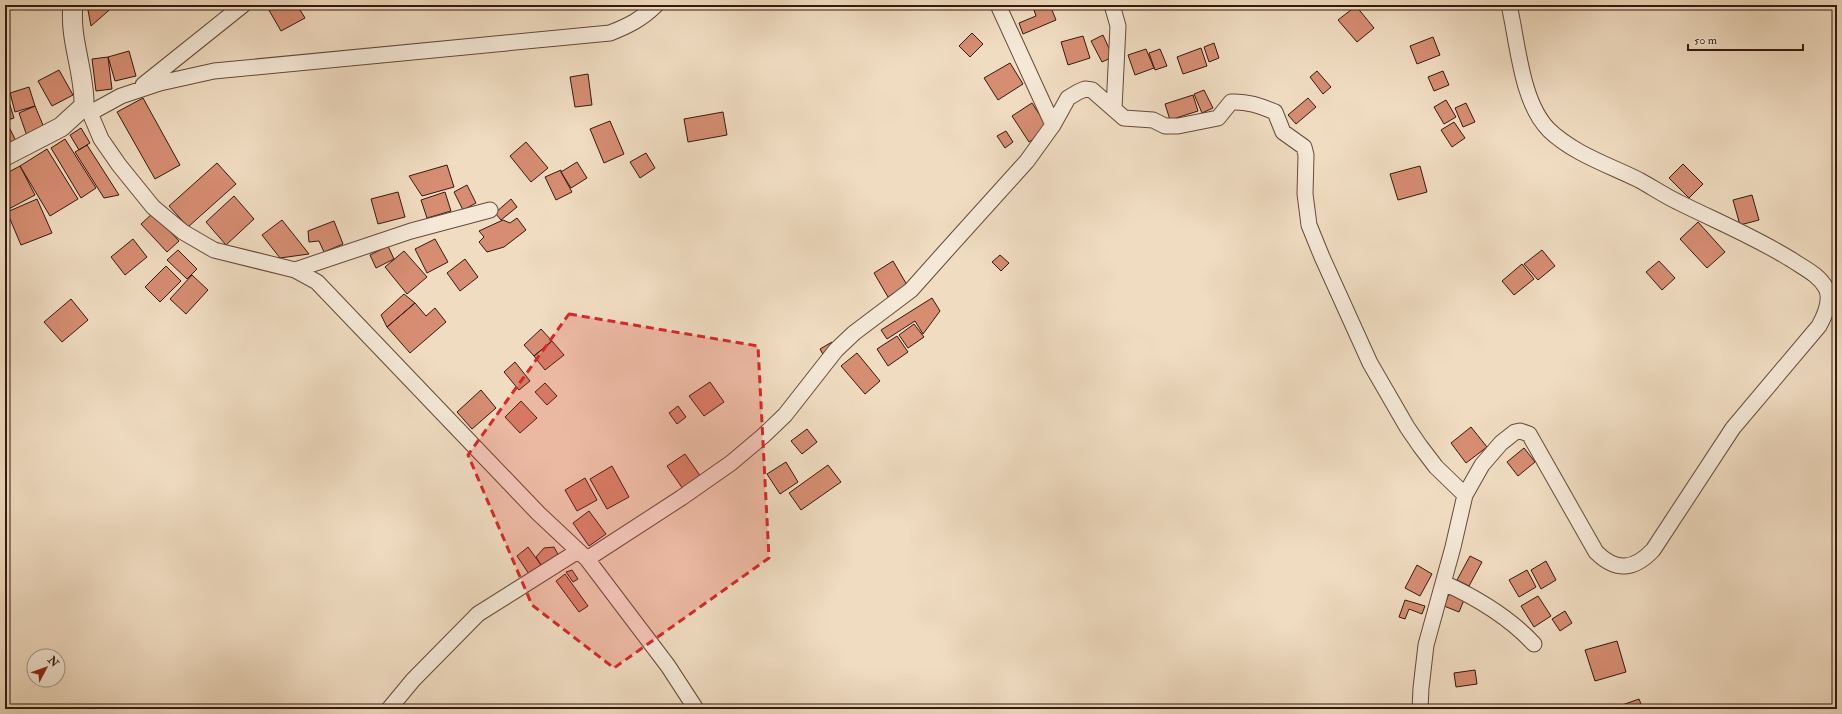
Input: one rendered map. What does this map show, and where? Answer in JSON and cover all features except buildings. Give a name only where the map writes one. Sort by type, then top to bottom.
[{"type":"street","points":[[73,5],[75,38],[87,110],[101,139],[119,165],[153,207],[183,232],[214,250],[295,270],[317,282],[538,513],[582,555],[668,666],[696,709]]},
{"type":"street","points":[[136,91],[243,5]]},
{"type":"street","points":[[5,156],[61,126],[87,110],[121,96],[160,83],[214,71],[610,33],[627,27],[643,18],[656,5]]},
{"type":"street","points":[[998,5],[1053,125]]},
{"type":"street","points":[[1112,5],[1118,26],[1114,109]]},
{"type":"street","points":[[1420,709],[1426,645],[1444,583],[1464,495],[1482,465],[1501,443],[1515,432],[1525,432],[1529,434],[1596,552],[1604,560],[1615,565],[1626,566],[1639,563],[1653,550],[1733,428],[1816,330],[1824,318],[1828,300],[1827,290],[1817,277],[1787,257],[1735,229],[1572,148],[1549,130],[1535,110],[1526,88],[1509,5]]},
{"type":"street","points":[[389,709],[413,680],[478,614],[681,498],[731,463],[763,436],[785,415],[836,350],[854,333],[911,290],[1027,161],[1053,125],[1068,98],[1073,93],[1085,89],[1092,90],[1124,118],[1153,120],[1165,126],[1178,126],[1218,118],[1231,102],[1243,101],[1259,105],[1275,112],[1283,132],[1304,147],[1306,155],[1305,194],[1309,225],[1370,363],[1416,440],[1436,467],[1464,495]]},
{"type":"street","points":[[295,270],[411,231],[490,210]]},
{"type":"street","points":[[1444,583],[1469,595],[1512,623],[1534,644]]},
{"type":"highlighted area","points":[[569,314],[758,346],[769,558],[614,668],[532,605],[468,455]]}]
